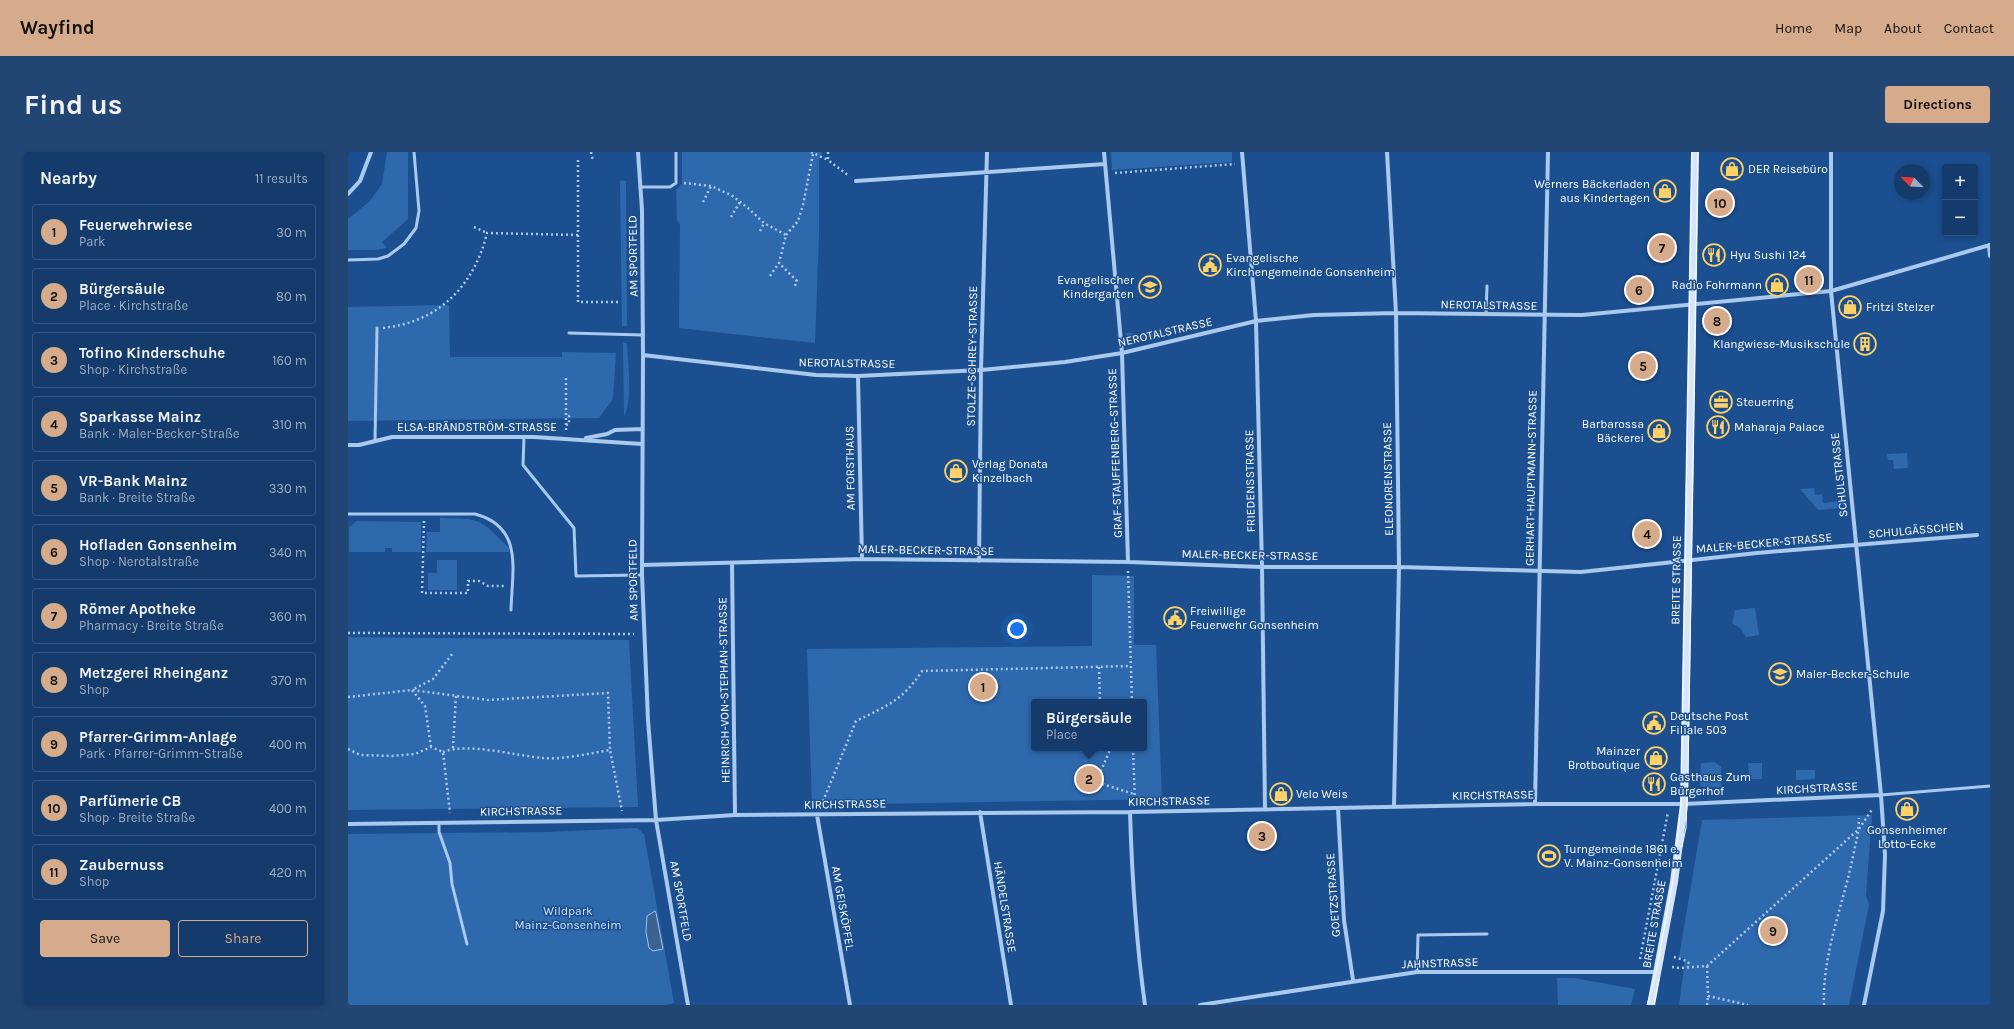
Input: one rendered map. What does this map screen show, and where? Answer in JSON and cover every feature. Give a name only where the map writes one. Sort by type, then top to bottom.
[{"type":"main road","name":"BREITE STRASSE","points":[[1651,1005],[1674,882],[1684,804],[1695,152]]},
{"type":"street","points":[[348,194],[360,181],[371,152]]},
{"type":"street","name":"AM SPORTFELD","points":[[638,152],[644,355],[642,429],[642,575],[648,720],[656,820],[688,1005]]},
{"type":"street","name":"STOLZE-SCHREY-STRASSE","points":[[979,561],[981,370],[987,152]]},
{"type":"street","name":"GRAF-STAUFFENBERG-STRASSE","points":[[1104,152],[1122,352],[1128,562]]},
{"type":"street","name":"FRIEDENSSTRASSE","points":[[1242,152],[1256,321],[1262,567],[1265,810]]},
{"type":"street","name":"ELEONORENSTRASSE","points":[[1387,152],[1396,313],[1399,567],[1394,806]]},
{"type":"street","name":"GERHART-HAUPTMANN-STRASSE","points":[[1536,804],[1539,571],[1548,152]]},
{"type":"street","name":"SCHULSTRASSE","points":[[1831,152],[1831,291],[1881,795],[1885,855],[1883,911],[1864,1005]]},
{"type":"street","points":[[856,181],[1105,164]]},
{"type":"street","points":[[1990,245],[1990,256]]},
{"type":"street","name":"NEROTALSTRASSE","points":[[644,355],[816,375],[858,376],[981,370],[1065,362],[1122,352],[1256,321],[1314,315],[1396,313],[1545,316],[1582,315],[1831,291],[1990,245]]},
{"type":"street","name":"AM FORSTHAUS","points":[[858,376],[862,559]]},
{"type":"street","name":"ELSA-BRÄNDSTRÖM-STRASSE","points":[[583,439],[607,434],[615,430],[642,429]]},
{"type":"street","name":"ELSA-BRÄNDSTRÖM-STRASSE","points":[[348,445],[359,445],[392,437],[524,436],[642,444]]},
{"type":"street","name":"SCHULGÄSSCHEN","points":[[1856,545],[1977,535]]},
{"type":"street","name":"MALER-BECKER-STRASSE","points":[[642,565],[732,564],[862,559],[1128,562],[1262,567],[1399,567],[1581,572],[1688,560],[1856,545]]},
{"type":"street","name":"HEINRICH-VON-STEPHAN-STRASSE","points":[[732,564],[735,815]]},
{"type":"street","name":"KIRCHSTRASSE","points":[[348,824],[656,820],[735,815],[1130,812],[1536,804],[1684,804],[1881,795]]},
{"type":"street","name":"GOETZSTRASSE","points":[[1338,808],[1344,920],[1353,980]]},
{"type":"street","name":"HÄNDELSTRASSE","points":[[980,812],[1011,1005]]},
{"type":"street","points":[[1130,812],[1132,873],[1138,957],[1145,1005]]},
{"type":"street","name":"AM GEISKÖPFEL","points":[[819,815],[850,1005]]},
{"type":"street","name":"JAHNSTRASSE","points":[[1200,1005],[1353,980],[1417,972],[1658,972]]},
{"type":"lane","points":[[348,260],[378,259],[388,256],[404,244],[416,228],[418,211],[414,152]]},
{"type":"lane","points":[[640,187],[670,187],[676,183],[676,152]]},
{"type":"lane","points":[[1486,314],[1487,286]]},
{"type":"lane","points":[[375,441],[377,328]]},
{"type":"lane","points":[[569,333],[643,335]]},
{"type":"lane","points":[[524,436],[523,466],[574,528],[576,576],[642,575]]},
{"type":"lane","points":[[348,514],[475,514],[494,521],[501,526],[507,534],[512,546],[511,610]]},
{"type":"lane","name":"KIRCHSTRASSE","points":[[1881,795],[1990,786]]},
{"type":"lane","points":[[439,822],[440,832],[450,863],[452,884],[467,944]]},
{"type":"lane","points":[[1417,972],[1418,935],[1487,934]]},
{"type":"path","points":[[591,152],[593,160]]},
{"type":"path","points":[[828,152],[828,160]]},
{"type":"path","points":[[770,276],[779,263],[786,234],[798,221],[803,205],[812,153],[828,160],[856,181]]},
{"type":"path","points":[[578,160],[578,302],[620,302]]},
{"type":"path","points":[[1106,174],[1243,164]]},
{"type":"path","points":[[676,183],[711,186],[731,195],[764,223],[786,234]]},
{"type":"path","points":[[703,202],[711,186]]},
{"type":"path","points":[[731,217],[740,202]]},
{"type":"path","points":[[760,231],[764,223]]},
{"type":"path","points":[[474,227],[487,233],[578,235]]},
{"type":"path","points":[[377,328],[402,326],[418,321],[450,301],[466,282],[476,266],[487,233]]},
{"type":"path","points":[[779,263],[797,281],[794,288]]},
{"type":"path","points":[[566,378],[566,425],[569,424],[570,416]]},
{"type":"path","points":[[424,514],[422,593],[468,593],[468,581],[479,581],[488,586],[511,586]]},
{"type":"path","points":[[1128,570],[1132,699]]},
{"type":"path","points":[[348,633],[634,634]]},
{"type":"path","points":[[412,690],[433,679],[453,653]]},
{"type":"path","points":[[819,815],[821,803],[856,721],[892,704],[911,687],[922,671],[1131,666]]},
{"type":"path","points":[[1099,667],[1100,699]]},
{"type":"path","points":[[412,690],[425,706],[431,747]]},
{"type":"path","points":[[348,697],[412,690],[488,700],[608,693],[610,750],[622,811]]},
{"type":"path","points":[[453,748],[456,695]]},
{"type":"path","points":[[348,749],[360,755],[392,756],[415,754],[431,747],[443,752],[453,748],[545,759],[610,750]]},
{"type":"path","points":[[1110,751],[1096,782],[1134,794]]},
{"type":"path","points":[[1133,751],[1134,799]]},
{"type":"path","points":[[443,752],[450,813]]},
{"type":"path","points":[[1672,967],[1707,966],[1859,829],[1881,795]]},
{"type":"path","points":[[1640,959],[1669,804]]},
{"type":"path","points":[[1824,1005],[1823,991],[1829,957],[1859,829],[1859,818]]},
{"type":"path","points":[[1674,957],[1687,961],[1691,966]]},
{"type":"path","points":[[1707,966],[1707,1005]]},
{"type":"path","points":[[1708,996],[1748,1005]]},
{"type":"green space","points":[[387,152],[408,152],[408,219],[382,242],[387,248],[374,250],[348,250],[348,219],[370,201],[382,184]]},
{"type":"green space","points":[[682,152],[822,152],[819,160],[819,234],[815,343],[679,328],[680,225],[677,220],[676,190],[682,184]]},
{"type":"green space","points":[[1111,152],[1232,152],[1232,162],[1112,170]]},
{"type":"green space","points":[[620,181],[626,181],[627,326],[622,326]]},
{"type":"green space","points":[[449,305],[450,357],[562,357],[562,352],[616,353],[613,399],[599,418],[348,421],[348,307]]},
{"type":"green space","points":[[1165,329],[1178,329],[1129,341],[1126,333],[1133,333],[1133,336],[1147,336],[1147,333],[1165,332]]},
{"type":"green space","points":[[623,343],[627,343],[629,381],[627,409],[624,417]]},
{"type":"green space","points":[[1907,453],[1908,468],[1894,469],[1893,460],[1888,460],[1887,454]]},
{"type":"green space","points":[[1814,488],[1815,495],[1822,494],[1823,503],[1840,501],[1841,508],[1818,510],[1800,489]]},
{"type":"green space","points":[[440,518],[465,519],[479,522],[492,531],[509,548],[509,552],[426,552],[427,532],[440,532]]},
{"type":"green space","points":[[357,521],[421,522],[421,552],[392,552],[392,548],[385,548],[385,552],[349,552],[349,527]]},
{"type":"green space","points":[[437,560],[457,560],[457,590],[428,590],[428,573],[437,573]]},
{"type":"green space","points":[[1092,575],[1134,576],[1134,645],[1156,645],[1162,799],[812,805],[807,649],[1092,646]]},
{"type":"green space","points":[[1755,608],[1759,635],[1746,637],[1741,629],[1732,623],[1735,610]]},
{"type":"green space","points":[[348,637],[629,640],[638,807],[348,810]]},
{"type":"green space","points":[[1715,762],[1721,767],[1721,787],[1702,787],[1700,785],[1701,763]]},
{"type":"green space","points":[[1748,763],[1762,763],[1762,779],[1749,779]]},
{"type":"green space","points":[[1796,770],[1815,770],[1815,779],[1796,780]]},
{"type":"green space","points":[[1872,815],[1866,895],[1869,905],[1849,1005],[1679,1005],[1685,959],[1679,957],[1702,820]]},
{"type":"green space","name":"Wildpark Mainz-Gonsenheim","points":[[637,828],[644,834],[674,1003],[665,1005],[348,1005],[348,834],[547,832]]},
{"type":"green space","points":[[1557,978],[1574,978],[1635,989],[1631,1005],[1558,1005]]},
{"type":"shaded area","points":[[655,911],[663,949],[653,951],[649,948],[646,932],[647,916]]},
{"type":"tram line","points":[[1647,1005],[1656,972],[1673,880],[1681,804],[1692,152]]},
{"type":"tram line","points":[[1682,847],[1686,828],[1688,776],[1698,152]]},
{"type":"tram line","points":[[1654,1005],[1659,979]]},
{"type":"place","name":"DER Reisebüro","points":[[1732,169]]},
{"type":"place","name":"Werners Bäckerladen aus Kindertagen","points":[[1665,191]]},
{"type":"place","name":"Parfümerie CB","points":[[1720,203]]},
{"type":"place","name":"Römer Apotheke","points":[[1662,248]]},
{"type":"place","name":"Hyu Sushi 124","points":[[1714,255]]},
{"type":"place","name":"Evangelische Kirchengemeinde Gonsenheim","points":[[1210,265]]},
{"type":"place","name":"Zaubernuss","points":[[1809,280]]},
{"type":"place","name":"Radio Fohrmann","points":[[1777,285]]},
{"type":"place","name":"Evangelischer Kindergarten","points":[[1150,287]]},
{"type":"place","name":"Hofladen Gonsenheim","points":[[1639,290]]},
{"type":"place","name":"Fritzi Stelzer","points":[[1850,307]]},
{"type":"place","name":"Metzgerei Rheinganz","points":[[1717,321]]},
{"type":"place","name":"Klangwiese-Musikschule","points":[[1865,344]]},
{"type":"place","name":"VR-Bank Mainz","points":[[1643,366]]},
{"type":"place","name":"Steuerring","points":[[1721,402]]},
{"type":"place","name":"Maharaja Palace","points":[[1718,427]]},
{"type":"place","name":"Barbarossa Bäckerei","points":[[1659,431]]},
{"type":"place","name":"Verlag Donata Kinzelbach","points":[[956,471]]},
{"type":"place","name":"Sparkasse Mainz","points":[[1647,534]]},
{"type":"place","name":"Freiwillige Feuerwehr Gonsenheim","points":[[1175,618]]},
{"type":"place","name":"Maler-Becker-Schule","points":[[1780,674]]},
{"type":"place","name":"Feuerwehrwiese","points":[[983,687]]},
{"type":"place","name":"Deutsche Post Filiale 503","points":[[1654,723]]},
{"type":"place","name":"Mainzer Brotboutique","points":[[1656,758]]},
{"type":"place","name":"Bürgersäule","points":[[1089,779]]},
{"type":"place","name":"Gasthaus Zum Bürgerhof","points":[[1654,784]]},
{"type":"place","name":"Velo Weis","points":[[1281,794]]},
{"type":"place","name":"Gonsenheimer Lotto-Ecke","points":[[1907,809]]},
{"type":"place","name":"Tofino Kinderschuhe","points":[[1262,836]]},
{"type":"place","name":"Turngemeinde 1861 e. V. Mainz-Gonsenheim","points":[[1549,856]]},
{"type":"place","name":"Pfarrer-Grimm-Anlage","points":[[1773,931]]}]
